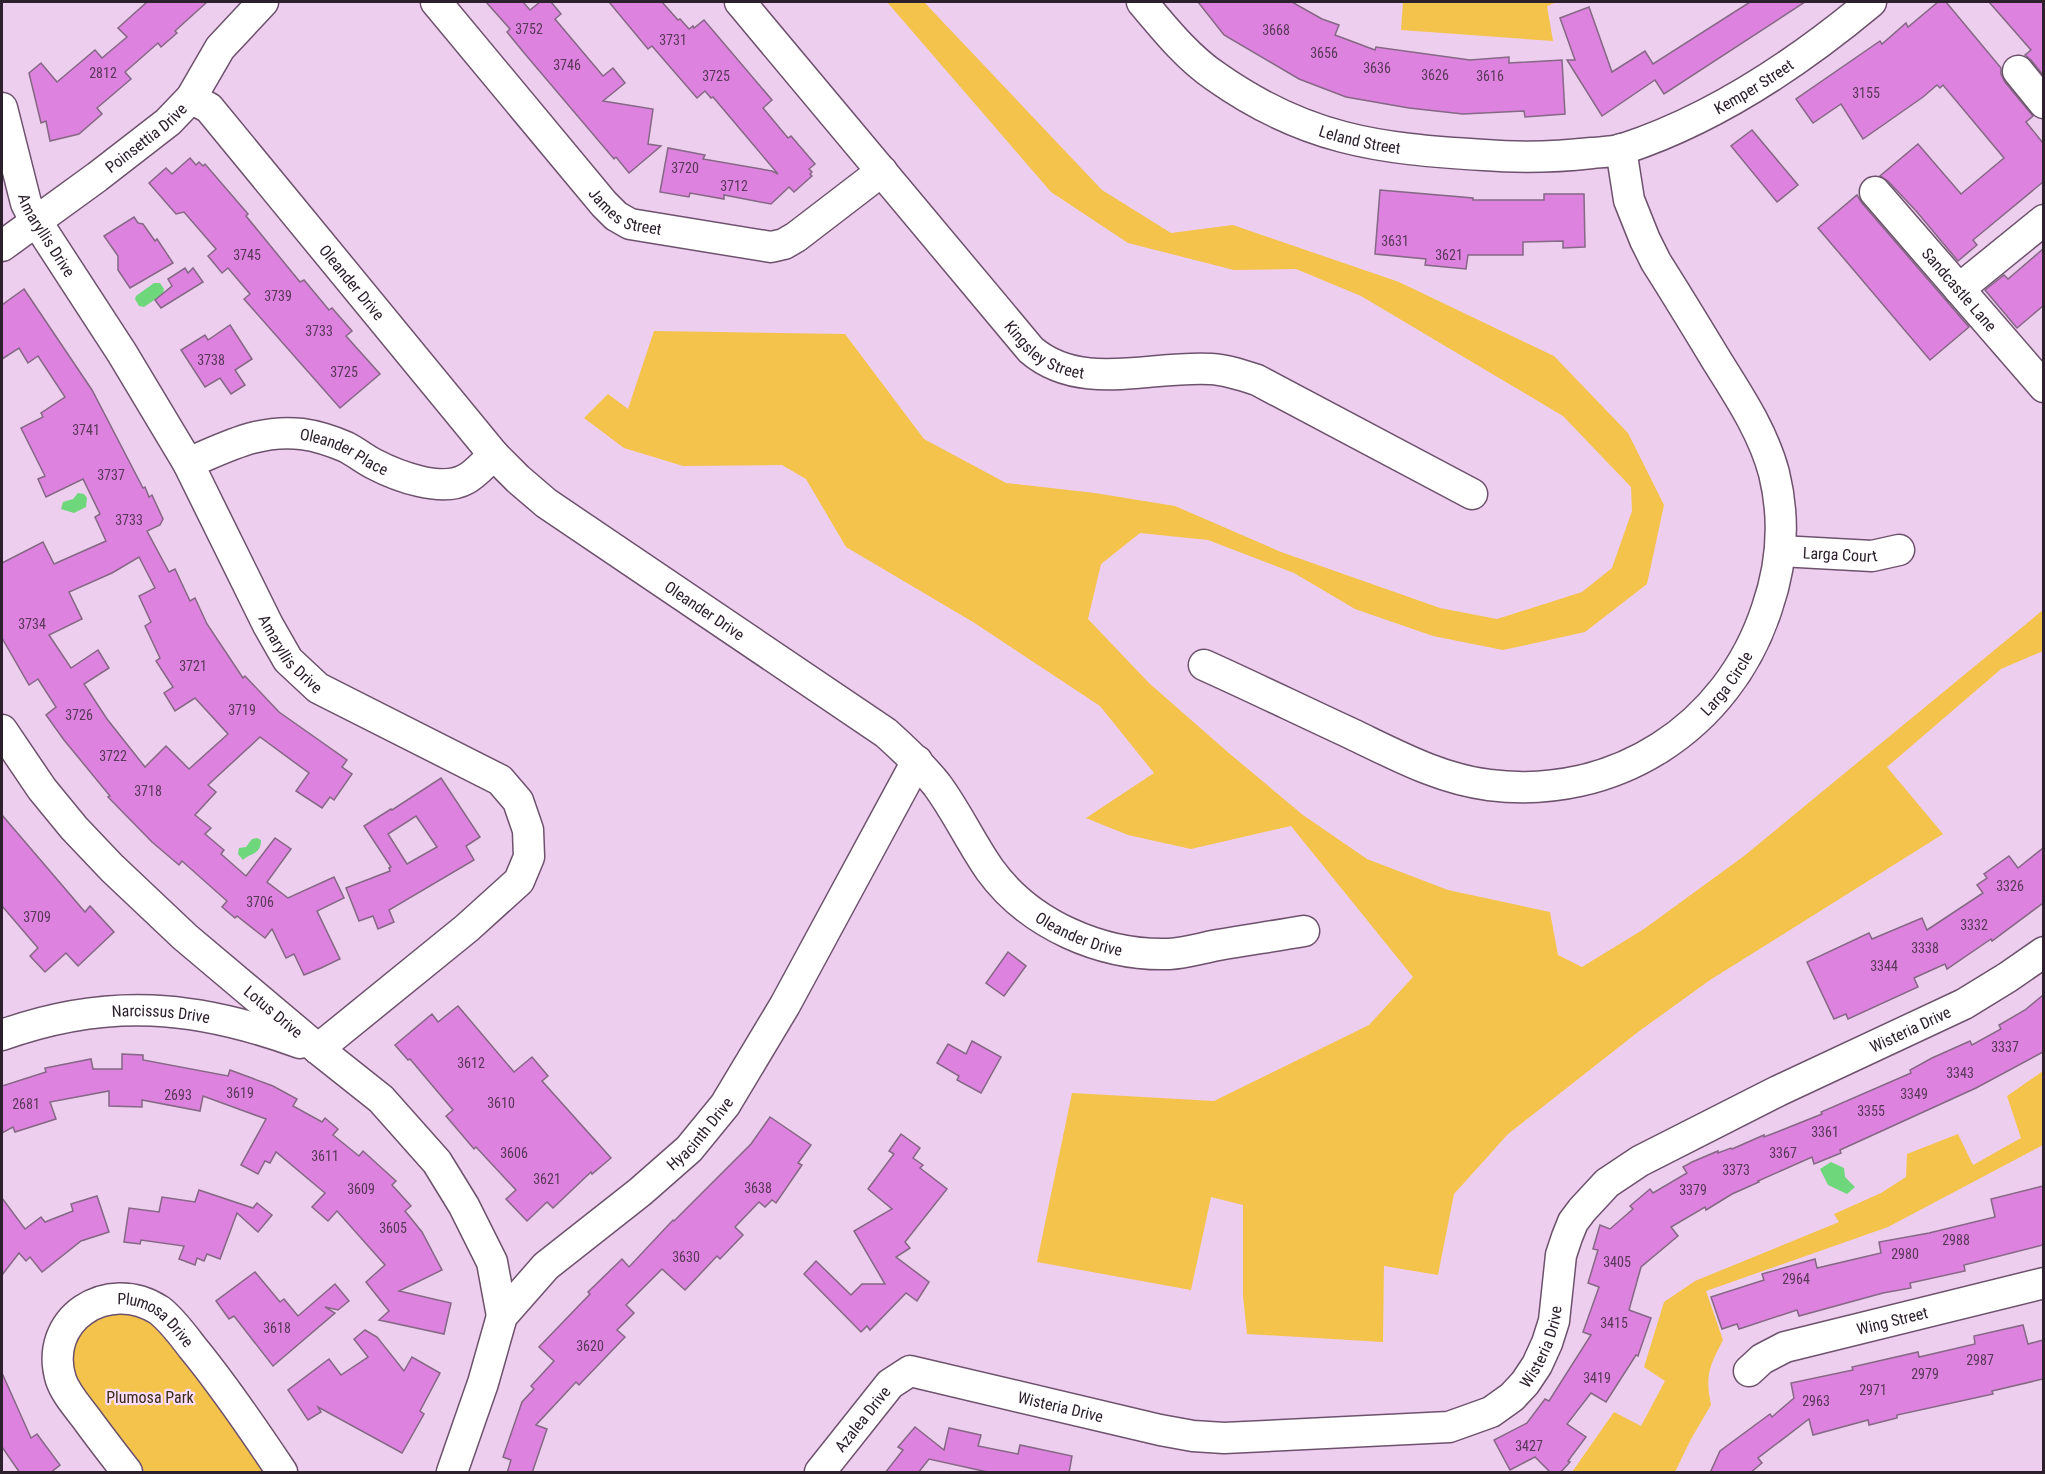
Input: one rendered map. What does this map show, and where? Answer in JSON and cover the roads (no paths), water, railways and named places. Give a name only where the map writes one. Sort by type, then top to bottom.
[{"type":"street","name":"Poinsettia Drive","points":[[2,246],[150,137],[191,98],[220,48],[263,2]]},
{"type":"street","name":"James Street","points":[[436,2],[604,204],[616,216],[630,224],[771,246],[784,244],[824,217],[882,171]]},
{"type":"street","name":"Kingsley Street","points":[[741,2],[1032,351],[1050,364],[1078,373],[1100,374],[1210,369],[1233,372],[1257,380],[1472,494]]},
{"type":"street","name":"Leland Street","points":[[1142,2],[1170,35],[1213,75],[1277,114],[1317,130],[1387,147],[1422,152],[1515,158],[1567,156],[1621,149]]},
{"type":"street","name":"Kemper Street","points":[[1621,149],[1709,113],[1827,39],[1871,2]]},
{"type":"street","points":[[2018,71],[2043,103]]},
{"type":"street","name":"Oleander Drive","points":[[191,98],[209,108],[494,455],[518,479],[546,503],[886,733],[917,761],[937,786],[990,869],[1005,888],[1045,920],[1072,935],[1104,945],[1129,951],[1171,954],[1304,931]]},
{"type":"street","name":"Amaryllis Drive","points":[[2,108],[26,203],[35,221],[122,353],[188,463],[268,625],[288,660],[318,688],[500,780],[518,801],[528,830],[529,857],[519,881],[467,928],[318,1049]]},
{"type":"street","name":"Larga Circle","points":[[1204,664],[1436,773],[1471,782],[1511,788],[1536,788],[1577,782],[1614,770],[1649,755],[1680,735],[1709,710],[1729,685],[1755,640],[1773,592],[1780,551],[1778,496],[1771,462],[1746,408],[1656,262],[1645,240],[1629,200],[1621,149]]},
{"type":"street","name":"Sandcastle Lane","points":[[1875,192],[2043,387]]},
{"type":"street","points":[[1959,289],[2043,220]]},
{"type":"street","name":"Oleander Place","points":[[188,463],[249,437],[266,434],[303,434],[322,438],[348,448],[374,464],[402,475],[431,484],[449,485],[467,479],[494,455]]},
{"type":"street","name":"Larga Court","points":[[1780,551],[1872,556],[1899,550]]},
{"type":"street","name":"Lotus Drive","points":[[2,730],[42,789],[74,828],[112,868],[185,937],[381,1099],[437,1162],[464,1206],[492,1262],[502,1316]]},
{"type":"street","name":"Hyacinth Drive","points":[[452,1473],[483,1383],[502,1316],[546,1266],[640,1192],[689,1149],[725,1105],[785,1005],[917,761]]},
{"type":"street","name":"Wisteria Drive","points":[[910,1371],[1089,1414],[1193,1436],[1258,1437],[1449,1428],[1491,1412],[1512,1397],[1526,1383],[1547,1343],[1554,1321],[1561,1255],[1573,1222],[1607,1183],[1640,1161],[1778,1091],[1964,1004],[2043,952]]},
{"type":"street","name":"Narcissus Drive","points":[[2,1035],[61,1017],[96,1012],[180,1011],[235,1022],[318,1049]]},
{"type":"street","name":"Wing Street","points":[[1749,1371],[1762,1359],[1785,1347],[2043,1283]]},
{"type":"street","name":"Plumosa Drive","points":[[127,1473],[69,1396],[59,1373],[60,1345],[70,1321],[87,1306],[106,1300],[142,1302],[161,1312],[171,1321],[224,1387],[282,1473]]},
{"type":"street","name":"Azalea Drive","points":[[820,1473],[890,1384],[910,1371]]},
{"type":"park label","name":"Plumosa Park","points":[[150,1397]]}]
